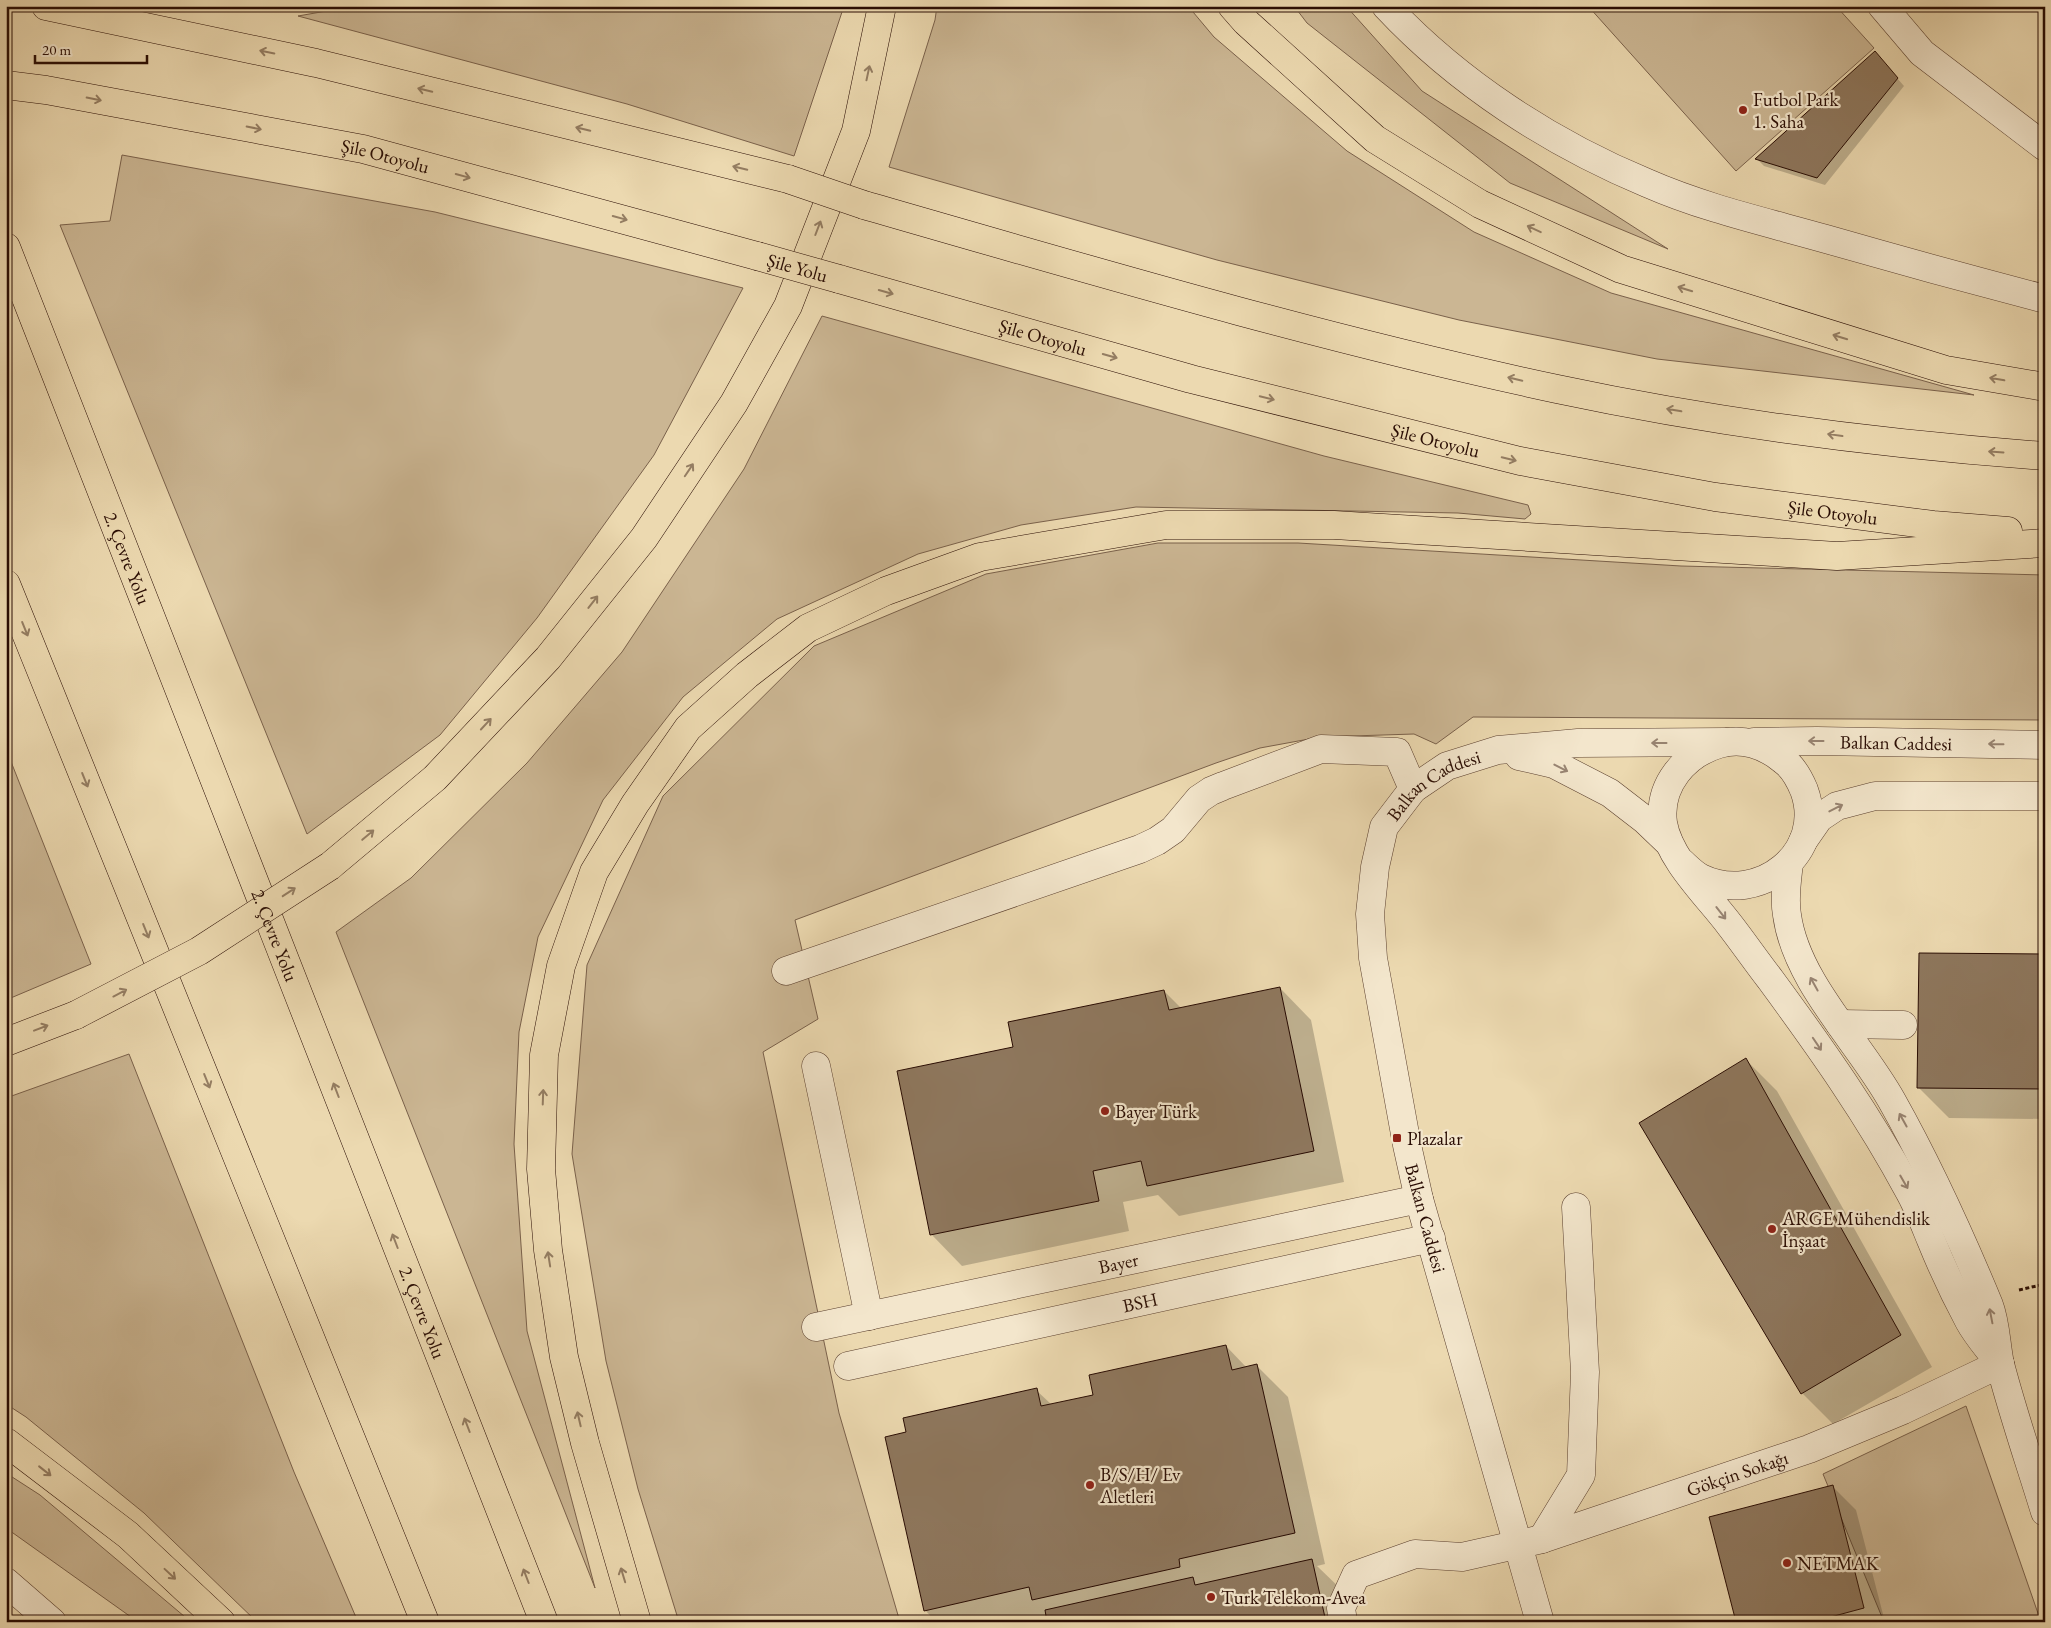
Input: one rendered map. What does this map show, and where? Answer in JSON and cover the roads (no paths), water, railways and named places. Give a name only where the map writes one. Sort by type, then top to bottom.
[{"type":"highway","points":[[46,6],[316,63],[788,179],[864,205],[1209,304],[1373,346],[1558,389],[1684,412],[1834,435],[1960,450],[2045,456]]},
{"type":"highway","points":[[6,1042],[76,1015],[199,951],[330,866],[435,778],[548,658],[644,538],[734,403],[788,306],[856,131],[882,6]]},
{"type":"highway","points":[[1232,6],[1246,22],[1375,138],[1480,204],[1622,269],[1946,370],[2045,387]]},
{"type":"highway","name":"Şile Otoyolu","points":[[6,85],[46,90],[363,149],[757,256]]},
{"type":"highway","name":"2. Çevre Yolu","points":[[6,247],[544,1622]]},
{"type":"highway","name":"Şile Yolu","points":[[757,256],[839,279]]},
{"type":"highway","name":"Şile Otoyolu","points":[[839,279],[1191,379],[1520,462],[1715,498],[1933,525],[2045,534]]},
{"type":"highway","points":[[637,1622],[585,1443],[564,1356],[548,1250],[541,1169],[544,1055],[561,966],[594,872],[635,804],[688,728],[747,675],[808,628],[886,591],[980,557],[1166,525],[1334,525],[1837,556],[2045,543]]},
{"type":"highway","points":[[6,584],[425,1622]]},
{"type":"highway","points":[[6,1442],[128,1535],[221,1622]]},
{"type":"street","points":[[1386,6],[1441,58],[1490,96],[1592,158],[1647,183],[1703,204],[2045,299]]},
{"type":"street","points":[[1882,6],[1922,53],[2045,147]]},
{"type":"street","name":"Balkan Caddesi","points":[[1540,1622],[1530,1542],[1431,1238],[1419,1199],[1407,1145],[1375,967],[1370,914],[1375,867],[1384,827],[1413,789],[1447,766],[1498,750],[1578,743],[1817,741],[2045,745]]},
{"type":"street","points":[[2000,1364],[1970,1324],[1911,1194],[1861,1110],[1803,1025],[1674,852],[1663,821],[1664,798],[1672,778],[1686,761],[1704,748],[1737,742],[1768,749],[1786,762],[1800,779],[1807,799],[1808,821],[1796,853],[1785,897],[1787,917],[1794,947],[1822,997],[1889,1096],[1922,1155],[1945,1203],[1990,1308],[2000,1364],[2045,1512]]},
{"type":"street","points":[[786,971],[1140,849],[1158,841],[1173,830],[1190,809],[1211,791],[1321,749],[1397,752],[1413,789]]},
{"type":"street","name":"Balkan Caddesi","points":[[1498,750],[1554,764],[1610,793],[1645,820],[1674,852]]},
{"type":"street","points":[[1674,852],[1699,877],[1722,885],[1747,886],[1770,878],[1796,853],[1819,818],[1837,806],[1875,796],[2045,796]]},
{"type":"street","points":[[1840,1024],[1903,1026]]},
{"type":"street","points":[[816,1066],[869,1316]]},
{"type":"street","name":"Bayer","points":[[816,1327],[1419,1199]]},
{"type":"street","points":[[1530,1542],[1581,1475],[1585,1372],[1576,1207]]},
{"type":"street","name":"BSH","points":[[848,1366],[1431,1238]]},
{"type":"street","name":"Gökçin Sokağı","points":[[1343,1622],[1341,1608],[1356,1575],[1415,1554],[1462,1557],[1530,1542],[1809,1449],[1903,1410],[2000,1364]]},
{"type":"street","points":[[6,1582],[52,1622]]},
{"type":"place","name":"Futbol Park 1. Saha","points":[[1743,110]]},
{"type":"place","name":"Bayer Türk","points":[[1105,1111]]},
{"type":"place","name":"Plazalar","points":[[1397,1138]]},
{"type":"place","name":"ARGE Mühendislik İnşaat","points":[[1772,1229]]},
{"type":"place","name":"B/S/H/ Ev Aletleri","points":[[1090,1485]]},
{"type":"place","name":"NETMAK","points":[[1787,1563]]},
{"type":"place","name":"Turk Telekom-Avea","points":[[1211,1597]]}]
